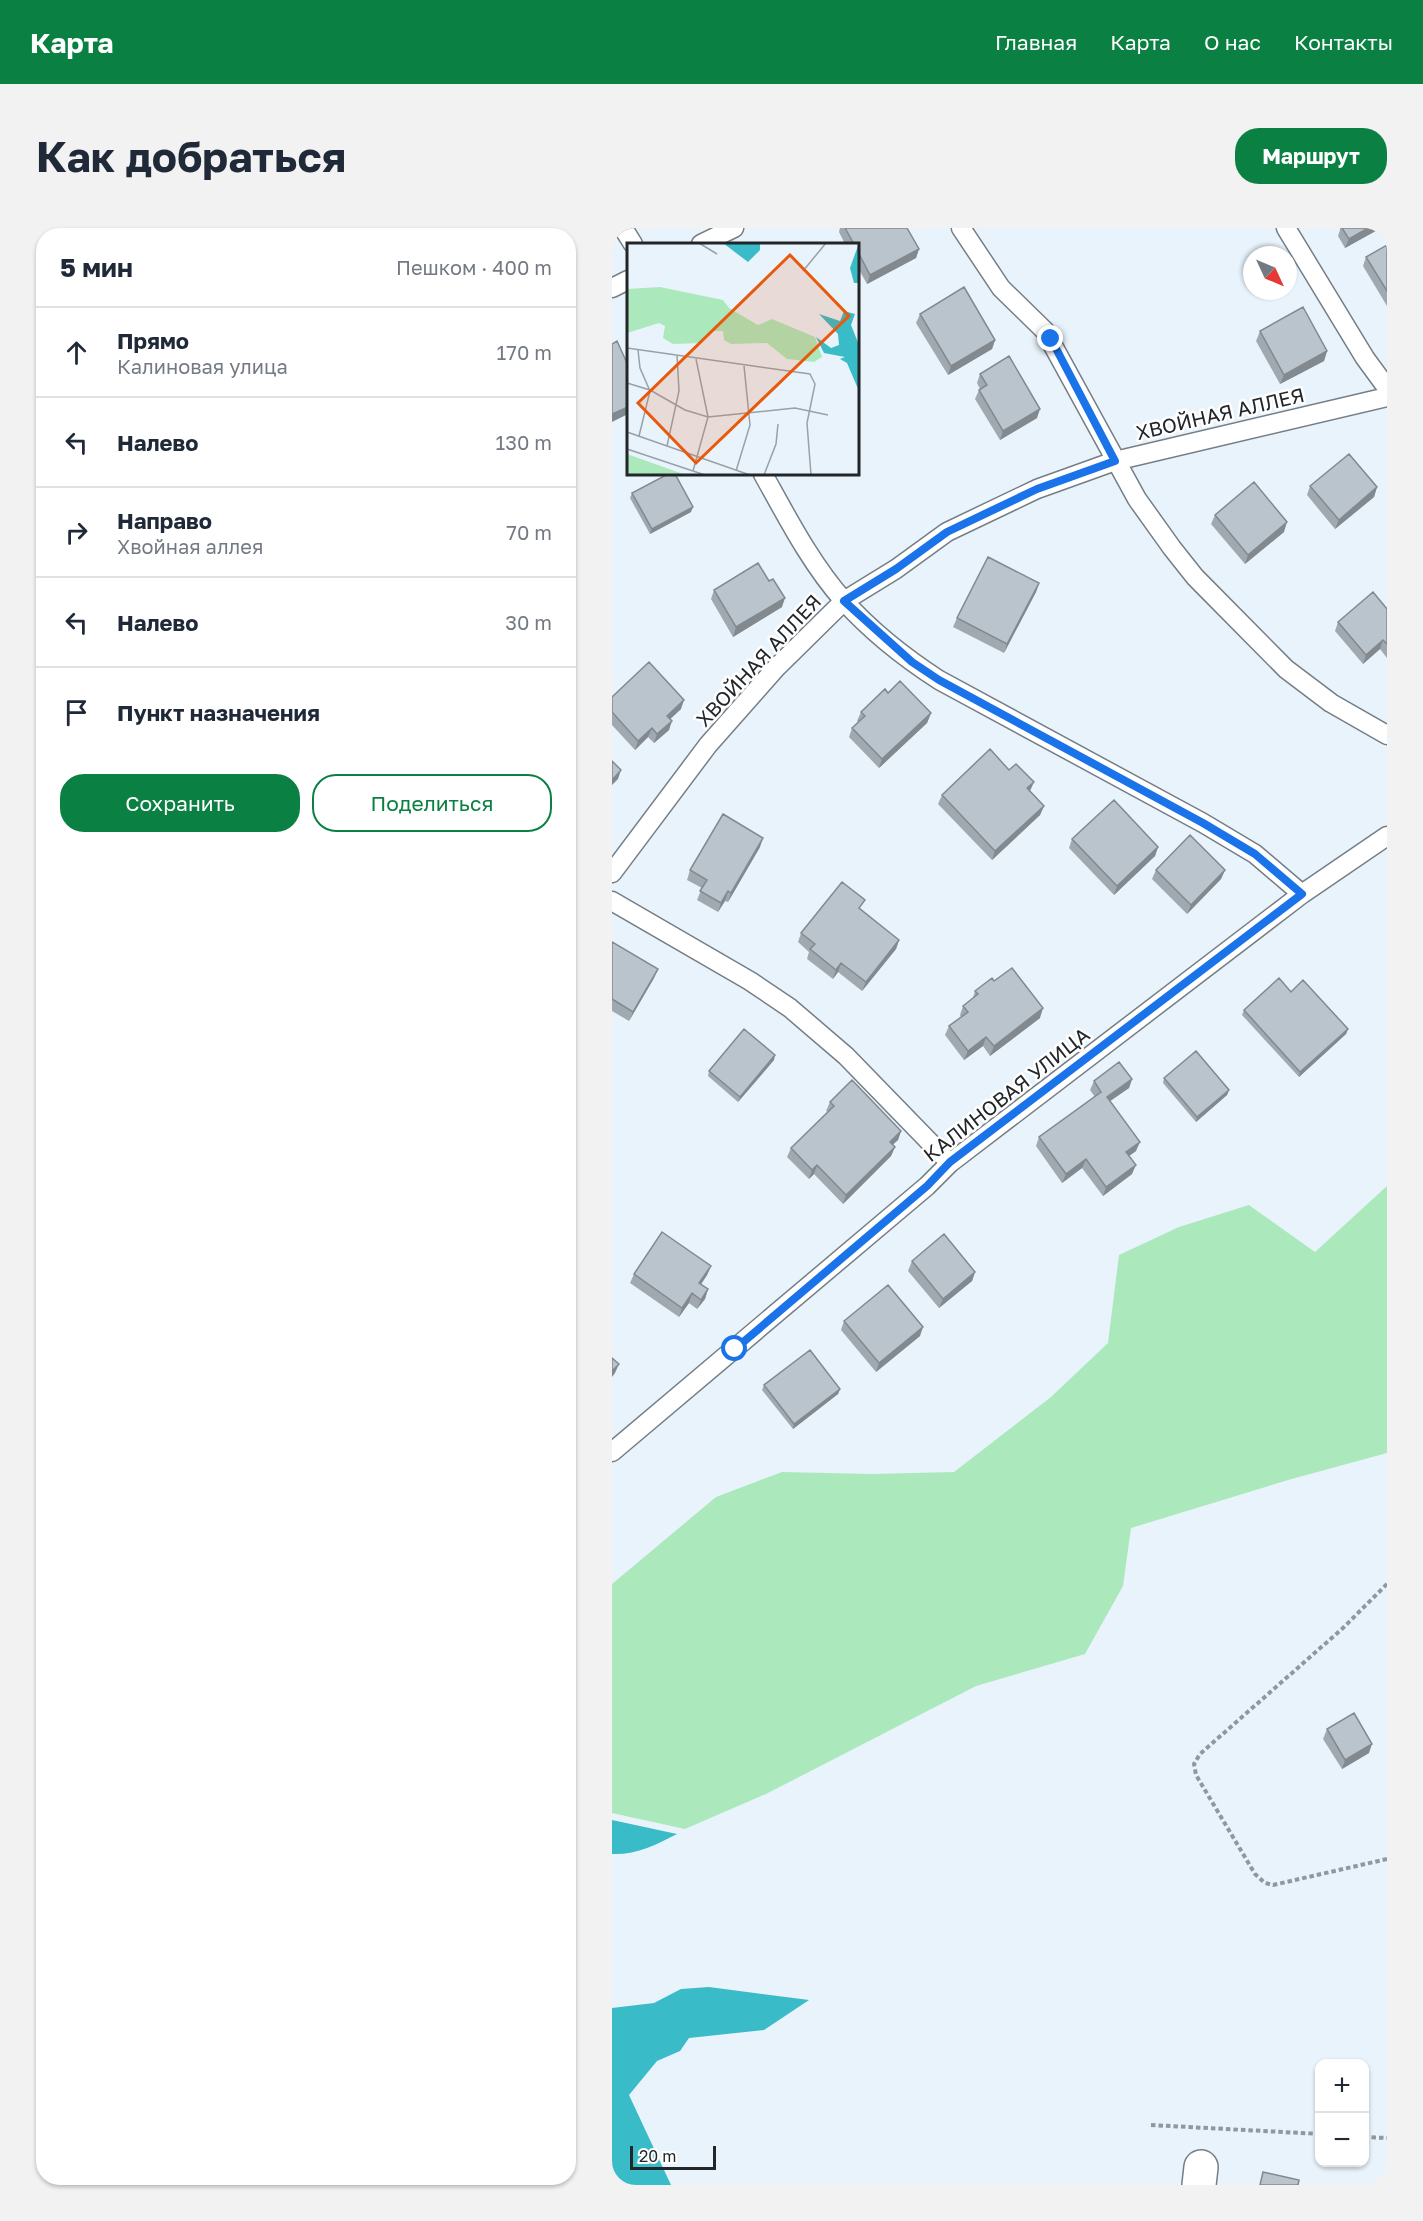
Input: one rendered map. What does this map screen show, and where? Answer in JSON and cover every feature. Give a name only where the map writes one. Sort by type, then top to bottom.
[{"type":"lane","points":[[623,228],[632,243]]},
{"type":"lane","points":[[703,243],[734,228]]},
{"type":"lane","points":[[961,228],[1001,288],[1038,323],[1051,339],[1115,461],[1150,518],[1184,563],[1286,669],[1331,703],[1387,735]]},
{"type":"lane","points":[[1286,228],[1365,358],[1387,388]]},
{"type":"lane","points":[[612,288],[627,280]]},
{"type":"lane","name":"ХВОЙНАЯ АЛЛЕЯ","points":[[612,873],[708,746],[776,668],[844,601],[896,569],[947,532],[1037,489],[1115,461],[1387,396]]},
{"type":"lane","points":[[764,476],[810,554],[844,601],[912,662],[939,680],[1203,823],[1255,854],[1302,894]]},
{"type":"lane","name":"КАЛИНОВАЯ УЛИЦА","points":[[612,1452],[927,1186],[950,1162],[1302,894],[1387,836]]},
{"type":"lane","points":[[612,901],[750,981],[790,1008],[846,1056],[950,1162]]},
{"type":"path","points":[[1387,1584],[1342,1629],[1200,1754],[1194,1764],[1196,1775],[1204,1789],[1255,1874],[1265,1883],[1273,1885],[1387,1859]]},
{"type":"path","points":[[1151,2125],[1315,2134]]},
{"type":"path","points":[[1369,2137],[1387,2138]]},
{"type":"green space","points":[[1387,1186],[1387,1453],[1288,1480],[1131,1528],[1123,1586],[1085,1654],[976,1686],[766,1794],[685,1829],[612,1813],[612,1584],[716,1497],[782,1472],[872,1474],[954,1472],[1051,1397],[1108,1343],[1119,1255],[1179,1227],[1249,1205],[1315,1252]]},
{"type":"water","points":[[612,1820],[677,1834],[638,1851],[612,1854]]},
{"type":"water","points":[[709,1987],[809,2000],[764,2030],[689,2038],[680,2051],[657,2061],[629,2095],[671,2185],[612,2185],[612,2008],[654,2003],[681,1989]]},
{"type":"building","points":[[845,228],[907,228],[919,249],[870,275],[860,256],[860,243],[853,243]]},
{"type":"building","points":[[1342,228],[1368,228],[1349,239]]},
{"type":"building","points":[[1387,245],[1387,291],[1366,257]]},
{"type":"building","points":[[964,287],[995,340],[951,366],[920,314]]},
{"type":"building","points":[[1303,307],[1327,351],[1284,375],[1260,331]]},
{"type":"building","points":[[617,341],[627,363],[627,407],[612,414],[612,344]]},
{"type":"building","points":[[1009,356],[1040,409],[1003,431],[979,390],[987,385],[980,374]]},
{"type":"building","points":[[1349,454],[1377,487],[1339,520],[1310,486]]},
{"type":"building","points":[[664,476],[676,476],[693,507],[652,529],[632,493]]},
{"type":"building","points":[[1254,482],[1287,522],[1248,555],[1215,515]]},
{"type":"building","points":[[988,557],[1039,583],[1007,644],[957,618]]},
{"type":"building","points":[[758,563],[769,581],[773,579],[785,598],[736,627],[714,590]]},
{"type":"building","points":[[1373,592],[1387,609],[1387,644],[1383,640],[1366,655],[1338,622]]},
{"type":"building","points":[[649,662],[684,700],[667,716],[672,721],[657,734],[652,728],[638,741],[612,712],[612,697]]},
{"type":"building","points":[[900,681],[931,713],[882,759],[852,728],[865,716],[861,712],[885,689],[888,693]]},
{"type":"building","points":[[990,749],[1009,770],[1016,764],[1034,782],[1027,788],[1044,806],[995,851],[942,795]]},
{"type":"building","points":[[612,761],[621,770],[612,780]]},
{"type":"building","points":[[1114,800],[1158,847],[1117,886],[1072,839]]},
{"type":"building","points":[[723,814],[763,838],[731,893],[728,891],[721,903],[700,891],[707,880],[690,870]]},
{"type":"building","points":[[1190,835],[1225,870],[1191,905],[1156,870]]},
{"type":"building","points":[[842,882],[865,900],[859,908],[899,940],[866,982],[841,963],[836,970],[810,949],[815,944],[801,933]]},
{"type":"building","points":[[612,942],[658,969],[633,1012],[612,999]]},
{"type":"building","points":[[1012,968],[1043,1008],[994,1046],[986,1037],[968,1051],[949,1026],[968,1012],[963,1006],[978,994],[975,991],[992,978],[994,981]]},
{"type":"building","points":[[1279,978],[1291,992],[1303,980],[1348,1029],[1300,1072],[1244,1010]]},
{"type":"building","points":[[744,1029],[775,1055],[740,1097],[709,1071]]},
{"type":"building","points":[[1196,1051],[1229,1090],[1197,1117],[1164,1078]]},
{"type":"building","points":[[1119,1062],[1132,1079],[1107,1097],[1140,1142],[1126,1152],[1136,1165],[1106,1187],[1086,1159],[1066,1174],[1039,1137],[1101,1092],[1094,1081]]},
{"type":"building","points":[[852,1080],[901,1131],[890,1142],[895,1147],[846,1195],[817,1165],[812,1170],[791,1148],[834,1106],[830,1102]]},
{"type":"building","points":[[662,1232],[711,1266],[699,1283],[708,1289],[701,1300],[692,1293],[682,1308],[634,1274]]},
{"type":"building","points":[[944,1234],[975,1272],[943,1299],[912,1261]]},
{"type":"building","points":[[888,1285],[923,1327],[879,1363],[844,1321]]},
{"type":"building","points":[[810,1350],[840,1389],[794,1424],[764,1385]]},
{"type":"building","points":[[612,1358],[619,1364],[612,1371]]},
{"type":"building","points":[[1354,1713],[1372,1744],[1345,1760],[1327,1729]]},
{"type":"building","points":[[1263,2172],[1299,2180],[1298,2185],[1260,2185]]},
{"type":"route","points":[[735,1349],[927,1186],[950,1162],[1302,894],[1255,854],[1203,823],[939,680],[912,662],[844,601],[896,569],[947,532],[1037,489],[1115,461],[1051,339]]}]
